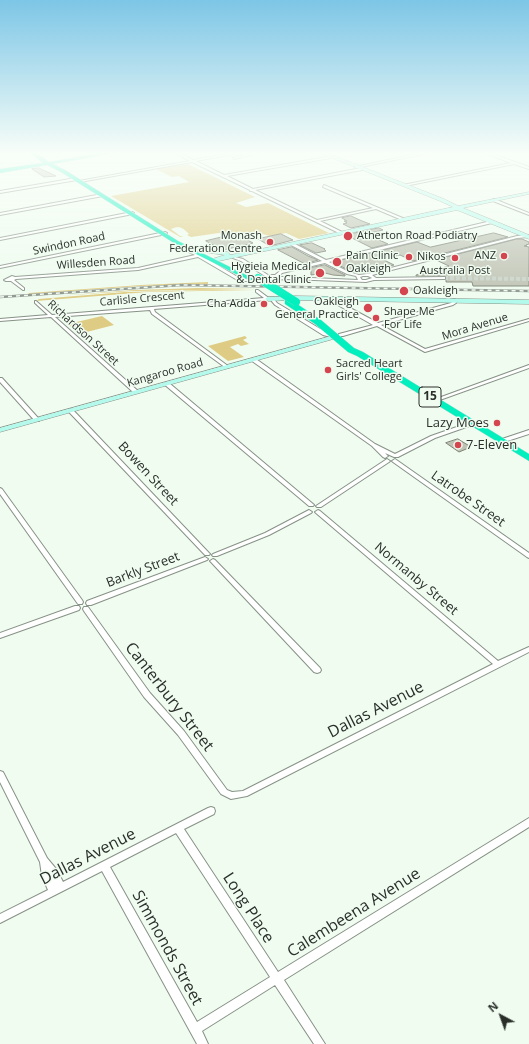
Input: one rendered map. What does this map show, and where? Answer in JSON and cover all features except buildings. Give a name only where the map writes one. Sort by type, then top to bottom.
[{"type":"highway","name":"15","points":[[113,202],[189,248],[217,259],[232,258],[255,279]]},
{"type":"highway","name":"15","points":[[166,234],[205,251],[255,279],[290,301],[338,336],[351,350],[360,354],[529,458]]},
{"type":"street","points":[[0,214],[66,202]]},
{"type":"street","points":[[276,202],[341,233]]},
{"type":"street","points":[[362,202],[403,219]]},
{"type":"street","points":[[443,202],[519,235],[528,236]]},
{"type":"street","points":[[232,258],[486,202]]},
{"type":"street","points":[[498,202],[529,214]]},
{"type":"street","points":[[317,221],[377,208]]},
{"type":"street","points":[[0,239],[132,213]]},
{"type":"street","points":[[276,277],[281,272],[491,222]]},
{"type":"street","name":"Swindon Road","points":[[0,268],[166,234]]},
{"type":"street","points":[[189,248],[190,251],[240,280],[276,277],[340,279],[371,276],[519,235]]},
{"type":"street","points":[[292,244],[359,278],[369,281],[371,276]]},
{"type":"street","points":[[205,251],[242,260],[268,278]]},
{"type":"street","name":"Willesden Road","points":[[0,279],[138,269],[198,256]]},
{"type":"street","name":"Willesden Road","points":[[178,261],[204,259]]},
{"type":"street","points":[[0,268],[4,272]]},
{"type":"street","points":[[371,276],[389,278],[444,278]]},
{"type":"street","points":[[10,278],[23,289]]},
{"type":"street","points":[[257,292],[325,334],[338,336],[450,302]]},
{"type":"street","points":[[335,298],[338,303],[377,325]]},
{"type":"street","name":"Carlisle Crescent","points":[[0,320],[270,299],[290,301],[335,298],[450,302],[529,302]]},
{"type":"street","name":"Richardson Street","points":[[36,302],[136,392]]},
{"type":"street","points":[[151,308],[153,313],[226,367]]},
{"type":"street","name":"Mora Avenue","points":[[377,325],[426,351],[529,320]]},
{"type":"street","name":"Kangaroo Road","points":[[0,430],[338,336]]},
{"type":"street","name":"Latrobe Street","points":[[254,360],[373,445],[395,457],[529,556]]},
{"type":"street","points":[[434,399],[529,366]]},
{"type":"street","points":[[0,379],[37,420]]},
{"type":"street","points":[[167,384],[310,509]]},
{"type":"street","name":"Bowen Street","points":[[71,410],[206,557]]},
{"type":"street","points":[[206,557],[214,558],[267,534],[310,509],[318,509],[386,458],[395,457],[454,428],[471,422]]},
{"type":"street","points":[[503,442],[529,432]]},
{"type":"street","name":"Latrobe Street","points":[[373,445],[386,458]]},
{"type":"street","points":[[0,490],[79,605]]},
{"type":"street","name":"Normanby Street","points":[[318,509],[498,665]]},
{"type":"street","name":"Barkly Street","points":[[87,606],[206,557]]},
{"type":"street","points":[[214,558],[317,670]]},
{"type":"street","points":[[0,636],[79,605],[84,601],[87,606]]},
{"type":"street","name":"Canterbury Street","points":[[87,606],[147,695],[181,733],[224,792],[228,795],[235,796]]},
{"type":"street","name":"Dallas Avenue","points":[[235,796],[244,794],[529,649]]},
{"type":"street","points":[[0,774],[44,861],[47,876],[58,890]]},
{"type":"street","name":"Dallas Avenue","points":[[0,919],[211,811]]},
{"type":"street","name":"Calembeena Avenue","points":[[195,1029],[529,822]]},
{"type":"street","name":"Long Place","points":[[178,828],[320,1044]]},
{"type":"street","name":"Simmonds Street","points":[[104,866],[203,1044]]},
{"type":"shaded area","points":[[121,202],[240,202],[236,203],[246,207],[268,203],[329,233],[299,239],[286,233],[270,236],[258,233],[245,237],[219,233],[191,237],[181,228],[177,227],[171,229],[180,236],[184,236],[180,237]]},
{"type":"shaded area","points":[[208,282],[208,284],[141,286],[29,294],[141,285]]},
{"type":"shaded area","points":[[198,288],[258,289],[132,291],[56,296],[135,290]]},
{"type":"shaded area","points":[[254,290],[148,292],[36,301],[39,299],[125,292]]},
{"type":"shaded area","points":[[102,316],[114,325],[79,334],[68,324]]},
{"type":"shaded area","points":[[245,336],[247,338],[243,340],[249,344],[241,346],[238,344],[230,347],[244,357],[228,361],[208,346]]},
{"type":"tunnel","points":[[444,278],[529,279]]},
{"type":"railway","points":[[0,297],[182,285],[529,291]]},
{"type":"place","name":"Atherton Road Podiatry","points":[[348,236]]},
{"type":"place","name":"Monash Federation Centre","points":[[270,242]]},
{"type":"place","name":"ANZ","points":[[504,256]]},
{"type":"place","name":"Nikos","points":[[409,257]]},
{"type":"place","name":"Australia Post","points":[[455,258]]},
{"type":"place","name":"Pain Clinic Oakleigh","points":[[337,262]]},
{"type":"place","name":"Hygieia Medical & Dental Clinic","points":[[320,273]]},
{"type":"place","name":"Oakleigh","points":[[404,291]]},
{"type":"place","name":"Cha Adda","points":[[264,304]]},
{"type":"place","name":"Oakleigh General Practice","points":[[368,308]]},
{"type":"place","name":"Shape Me For Life","points":[[376,318]]},
{"type":"place","name":"Sacred Heart Girls' College","points":[[328,370]]},
{"type":"place","name":"Lazy Moes","points":[[497,423]]},
{"type":"place","name":"7-Eleven","points":[[458,445]]}]
